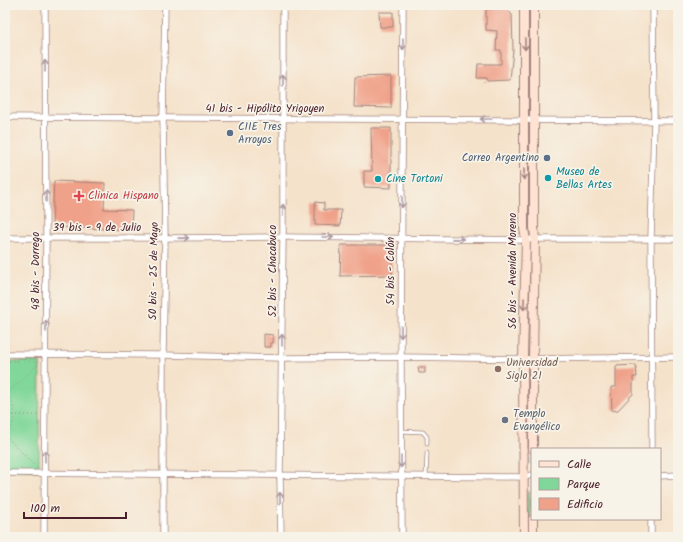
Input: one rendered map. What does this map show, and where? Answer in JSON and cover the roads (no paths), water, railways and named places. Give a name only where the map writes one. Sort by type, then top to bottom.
[{"type":"main road","name":"56 bis - Avenida Moreno","points":[[524,5],[524,229],[526,240],[523,359],[528,476],[524,537]]},
{"type":"main road","name":"56 bis - Avenida Moreno","points":[[533,448],[535,239],[534,5]]},
{"type":"main road","points":[[533,520],[533,537]]},
{"type":"street","name":"48 bis - Dorrego","points":[[44,537],[42,472],[46,238],[45,5]]},
{"type":"street","name":"50 bis - 25 de Mayo","points":[[163,537],[162,474],[165,238],[163,118],[165,5]]},
{"type":"street","name":"52 bis - Chacabuco","points":[[281,537],[280,476],[283,237],[283,5]]},
{"type":"street","name":"54 bis - Colón","points":[[402,537],[401,357],[403,5]]},
{"type":"street","points":[[652,448],[652,239],[654,121],[653,5]]},
{"type":"street","name":"41 bis - Hipólito Yrigoyen","points":[[5,117],[678,121]]},
{"type":"street","name":"39 bis - 9 de Julio","points":[[5,238],[283,237],[526,240],[678,239]]},
{"type":"street","points":[[5,354],[163,354],[282,358],[401,357],[533,359],[678,357]]},
{"type":"street","points":[[5,473],[42,472],[280,476],[528,476]]},
{"type":"street","points":[[661,476],[678,475]]},
{"type":"street","points":[[651,520],[651,537]]},
{"type":"lane","points":[[401,431],[423,432],[427,436],[427,444]]},
{"type":"lane","points":[[426,476],[427,453]]},
{"type":"place","name":"CIIE Tres Arroyos","points":[[230,133]]},
{"type":"place","name":"Correo Argentino","points":[[547,158]]},
{"type":"place","name":"Museo de Bellas Artes","points":[[548,178]]},
{"type":"place","name":"Cine Tortoni","points":[[378,179]]},
{"type":"place","name":"Clinica Hispano","points":[[79,196]]},
{"type":"place","name":"Universidad Siglo 21","points":[[498,369]]},
{"type":"place","name":"Templo Evangélico","points":[[505,420]]}]
